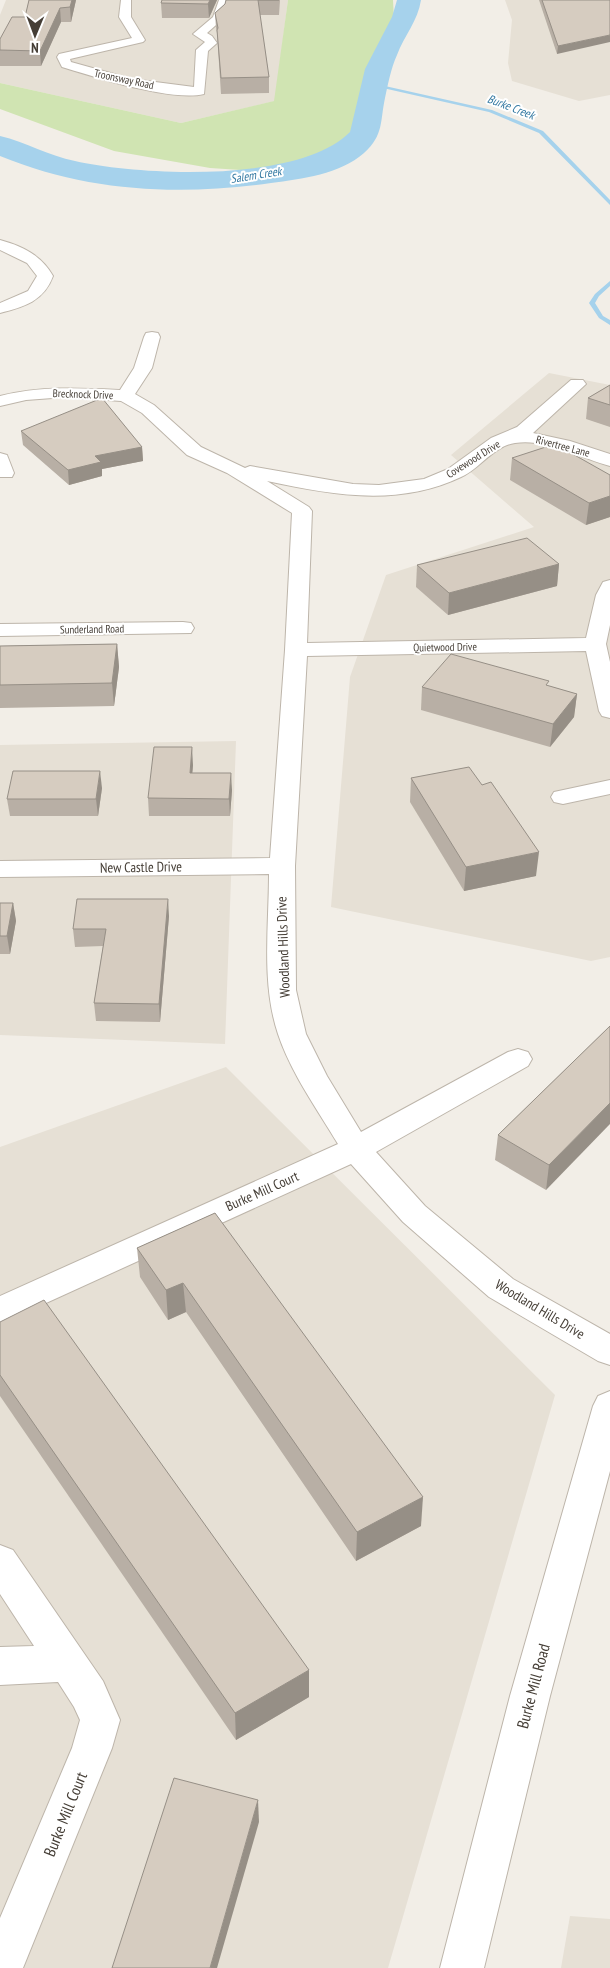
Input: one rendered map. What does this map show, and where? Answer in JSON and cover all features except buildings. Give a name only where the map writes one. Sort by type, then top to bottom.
[{"type":"street","name":"Troonsway Road","points":[[126,0],[125,17],[138,40],[63,57],[66,64],[109,78],[184,91],[200,91],[202,50],[211,43],[208,38],[199,34],[218,18],[224,0]]},
{"type":"street","points":[[0,245],[21,253],[43,269],[46,276],[42,286],[34,296],[0,308]]},
{"type":"street","points":[[125,396],[143,368],[152,337]]},
{"type":"street","name":"Covewood Drive","points":[[234,469],[362,492],[384,492],[405,489],[441,479],[474,461],[498,442],[516,437],[576,384]]},
{"type":"street","name":"Brecknock Drive","points":[[0,401],[26,395],[66,392],[125,396],[148,408],[194,451],[234,469]]},
{"type":"street","name":"Rivertree Lane","points":[[516,437],[534,438],[610,460]]},
{"type":"street","name":"Woodland Hills Drive","points":[[234,469],[302,511],[296,650],[282,866],[282,990],[292,1034],[313,1077],[356,1150],[414,1214],[500,1288],[610,1351]]},
{"type":"street","points":[[610,586],[595,644],[610,711]]},
{"type":"street","name":"Sunderland Road","points":[[0,630],[183,628]]},
{"type":"street","name":"Quietwood Drive","points":[[296,650],[595,644]]},
{"type":"street","points":[[562,797],[610,787]]},
{"type":"street","name":"New Castle Drive","points":[[0,869],[282,866]]},
{"type":"street","name":"Burke Mill Court","points":[[0,1311],[50,1286],[356,1150],[518,1059]]},
{"type":"street","name":"Burke Mill Road","points":[[462,1968],[530,1696],[610,1406]]},
{"type":"street","name":"Burke Mill Court","points":[[0,1562],[88,1694],[100,1720],[92,1748],[1,1968]]},
{"type":"street","points":[[0,1666],[68,1663]]},
{"type":"shaded area","points":[[6,0],[288,0],[275,101],[181,123],[0,83],[0,15]]},
{"type":"shaded area","points":[[505,0],[610,0],[610,95],[579,101],[512,81],[508,63],[512,20]]},
{"type":"shaded area","points":[[549,373],[610,385],[610,957],[591,961],[331,907],[350,677],[386,575],[534,527],[451,455]]},
{"type":"shaded area","points":[[236,741],[225,1044],[0,1035],[0,745]]},
{"type":"shaded area","points":[[226,1067],[555,1395],[388,1968],[0,1968],[0,1147]]},
{"type":"shaded area","points":[[570,1916],[610,1919],[610,1968],[561,1968]]},
{"type":"green space","points":[[288,0],[393,0],[394,19],[376,55],[354,127],[339,148],[308,163],[257,171],[210,168],[114,151],[0,109],[0,83],[181,123],[274,101]]},
{"type":"waterway","name":"Salem Creek","points":[[0,145],[33,159],[67,169],[101,176],[170,182],[240,178],[298,169],[322,163],[344,153],[364,133],[368,124],[371,98],[378,69],[381,67],[384,55],[404,17],[409,0]]},
{"type":"waterway","name":"Burke Creek","points":[[376,85],[490,111],[541,132],[610,203]]},
{"type":"waterway","name":"Burke Creek","points":[[610,283],[597,295],[592,303],[601,317],[610,323]]}]
